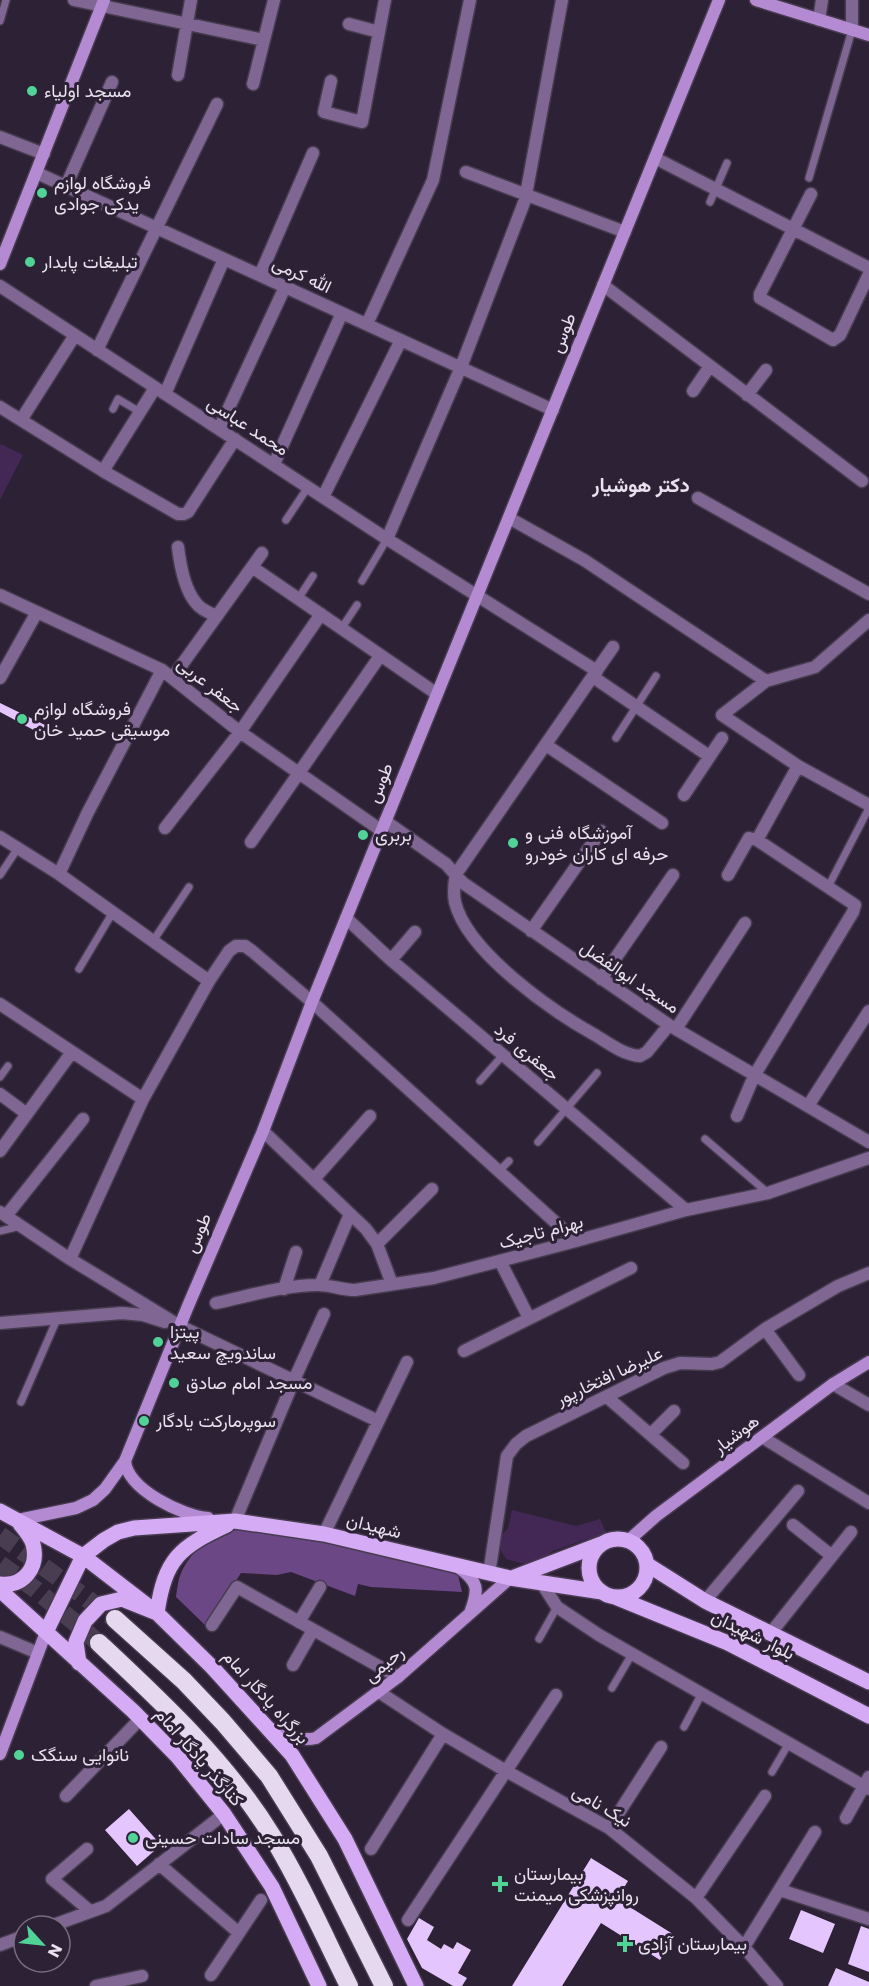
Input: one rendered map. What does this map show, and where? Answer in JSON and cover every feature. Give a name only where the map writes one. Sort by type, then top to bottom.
[{"type":"highway","points":[[115,1618],[184,1681],[269,1776],[319,1856],[384,1986]]},
{"type":"highway","points":[[99,1643],[200,1740],[245,1796],[272,1836],[289,1867],[349,1986]]},
{"type":"main road","name":"بزرگراه یادگار امام","points":[[0,1511],[83,1556],[157,1613],[212,1667],[292,1755],[345,1839],[416,1986]]},
{"type":"main road","points":[[0,1584],[10,1585],[22,1580],[33,1566],[32,1541],[18,1520]]},
{"type":"main road","name":"شهیدان","points":[[83,1556],[118,1532],[134,1528],[235,1521],[324,1534],[489,1574],[608,1595]]},
{"type":"main road","points":[[79,1663],[76,1642],[85,1621],[101,1604],[122,1599],[157,1613],[163,1585],[179,1553],[200,1538],[235,1521]]},
{"type":"main road","points":[[510,1578],[614,1539],[628,1540],[641,1549],[648,1565],[647,1574],[638,1590],[631,1595],[608,1595],[591,1579],[590,1560],[594,1551],[601,1544]]},
{"type":"main road","points":[[46,1632],[83,1556]]},
{"type":"main road","name":"بلوار شهیدان","points":[[648,1565],[705,1601],[869,1682]]},
{"type":"main road","name":"کنارگذر یادگار امام","points":[[0,1590],[141,1719],[178,1757],[224,1814],[272,1887],[320,1986]]},
{"type":"main road","name":"بلوار شهیدان","points":[[608,1595],[728,1643],[869,1716]]},
{"type":"street","points":[[74,0],[103,2],[264,40]]},
{"type":"street","points":[[178,75],[191,0]]},
{"type":"street","points":[[253,84],[274,0]]},
{"type":"street","points":[[331,81],[324,112],[362,122],[386,0]]},
{"type":"street","points":[[367,324],[433,180],[470,0]]},
{"type":"street","points":[[387,539],[461,367],[526,195],[562,0]]},
{"type":"street","name":"طوس","points":[[18,1520],[76,1508],[93,1500],[105,1489],[125,1461],[263,1131],[312,1002],[719,0]]},
{"type":"street","points":[[756,0],[869,35]]},
{"type":"street","points":[[819,20],[822,0]]},
{"type":"street","points":[[852,0],[852,30]]},
{"type":"street","points":[[0,264],[103,2]]},
{"type":"street","points":[[349,24],[379,32]]},
{"type":"street","points":[[66,186],[112,82]]},
{"type":"street","points":[[97,350],[217,104]]},
{"type":"street","points":[[0,137],[44,154]]},
{"type":"street","points":[[260,275],[313,153]]},
{"type":"street","points":[[655,158],[869,268]]},
{"type":"street","points":[[466,172],[625,232]]},
{"type":"street","name":"الله کرمی","points":[[37,173],[553,410]]},
{"type":"street","points":[[811,194],[760,298],[833,340],[840,335],[869,274]]},
{"type":"street","points":[[103,471],[140,412],[160,391],[224,259]]},
{"type":"street","points":[[603,285],[862,482]]},
{"type":"street","name":"محمد عباسی","points":[[0,286],[595,674],[709,756]]},
{"type":"street","points":[[219,429],[285,287]]},
{"type":"street","points":[[274,465],[342,313]]},
{"type":"street","points":[[21,420],[75,335]]},
{"type":"street","points":[[323,497],[401,340]]},
{"type":"street","points":[[693,391],[710,366]]},
{"type":"street","points":[[747,395],[766,370]]},
{"type":"street","points":[[0,407],[172,512],[184,514],[188,512],[235,439]]},
{"type":"street","points":[[698,498],[869,594]]},
{"type":"street","points":[[509,518],[584,560],[766,681]]},
{"type":"street","points":[[178,547],[183,575],[194,602],[205,611],[217,616]]},
{"type":"street","points":[[173,677],[262,553]]},
{"type":"street","points":[[252,567],[437,694]]},
{"type":"street","name":"جعفر عربی","points":[[0,595],[162,670],[297,774],[383,826]]},
{"type":"street","points":[[0,678],[37,612]]},
{"type":"street","points":[[165,828],[240,732],[321,614]]},
{"type":"street","points":[[869,620],[815,667],[766,681],[722,716],[798,766],[869,806]]},
{"type":"street","points":[[613,647],[456,874],[453,888],[455,903],[470,932],[507,973],[568,1020],[626,1053],[640,1056],[673,1027],[745,923]]},
{"type":"street","points":[[251,842],[380,656]]},
{"type":"street","points":[[59,874],[87,814],[162,670]]},
{"type":"street","points":[[684,795],[722,738]]},
{"type":"street","points":[[546,745],[662,823]]},
{"type":"street","points":[[757,840],[798,766]]},
{"type":"street","name":"مسجد ابوالفضل","points":[[383,826],[446,864],[463,883],[673,1027],[869,1142]]},
{"type":"street","points":[[531,931],[601,831]]},
{"type":"street","points":[[0,837],[59,874],[209,981]]},
{"type":"street","points":[[728,875],[749,838],[757,840],[855,906],[754,1076],[736,1116]]},
{"type":"street","points":[[601,979],[673,875]]},
{"type":"street","name":"جعفری فرد","points":[[346,918],[391,960],[686,1210]]},
{"type":"street","points":[[391,960],[415,932]]},
{"type":"street","points":[[70,1259],[143,1099],[209,981],[229,951],[236,946],[245,946],[312,1002],[576,1241]]},
{"type":"street","points":[[0,1004],[143,1099]]},
{"type":"street","points":[[808,1106],[869,1011]]},
{"type":"street","points":[[1,1147],[72,1052]]},
{"type":"street","points":[[0,1094],[27,1114]]},
{"type":"street","points":[[314,1179],[369,1116]]},
{"type":"street","points":[[83,1119],[3,1214],[70,1259],[180,1326],[378,1420]]},
{"type":"street","points":[[263,1131],[366,1229],[377,1244],[392,1284]]},
{"type":"street","name":"بهرام تاجیک","points":[[216,1304],[284,1288],[320,1285],[347,1290],[434,1278],[686,1210],[768,1193],[867,1156]]},
{"type":"street","points":[[377,1244],[432,1189]]},
{"type":"street","points":[[320,1285],[350,1214]]},
{"type":"street","points":[[284,1288],[296,1252]]},
{"type":"street","points":[[500,1262],[530,1318]]},
{"type":"street","points":[[464,1351],[631,1268]]},
{"type":"street","name":"علیرضا افتخارپور","points":[[489,1574],[507,1456],[526,1436],[664,1368],[680,1363],[720,1362],[765,1329],[838,1286],[869,1273]]},
{"type":"street","points":[[0,1323],[122,1313],[143,1315],[180,1326]]},
{"type":"street","points":[[125,1461],[126,1469],[139,1485],[181,1512],[198,1517],[235,1521],[324,1314]]},
{"type":"street","points":[[765,1329],[799,1376]]},
{"type":"street","points":[[324,1534],[407,1362]]},
{"type":"street","name":"هوشیار","points":[[628,1540],[656,1516],[833,1384],[869,1362]]},
{"type":"street","points":[[833,1384],[869,1405]]},
{"type":"street","points":[[608,1397],[683,1463]]},
{"type":"street","points":[[651,1434],[674,1411]]},
{"type":"street","points":[[762,1437],[869,1503]]},
{"type":"street","points":[[705,1601],[798,1491]]},
{"type":"street","points":[[793,1526],[832,1556]]},
{"type":"street","points":[[770,1634],[851,1532]]},
{"type":"street","points":[[457,1566],[475,1583],[476,1592],[470,1613]]},
{"type":"street","name":"رحیمی","points":[[267,1727],[294,1738],[307,1740],[316,1738],[398,1677],[510,1578]]},
{"type":"street","points":[[541,1582],[557,1607],[598,1635],[789,1743],[867,1784],[846,1818]]},
{"type":"street","points":[[212,1625],[237,1587],[398,1677]]},
{"type":"street","points":[[299,1622],[320,1587]]},
{"type":"street","points":[[293,1665],[313,1630]]},
{"type":"street","points":[[0,1754],[46,1632]]},
{"type":"street","points":[[0,1637],[38,1653]]},
{"type":"street","name":"نیک نامی","points":[[379,1692],[443,1734],[609,1828],[696,1898],[744,1947],[777,1986]]},
{"type":"street","points":[[408,1920],[556,1695]]},
{"type":"street","points":[[66,1796],[141,1719]]},
{"type":"street","points":[[371,1849],[443,1734]]},
{"type":"street","points":[[609,1828],[661,1747]]},
{"type":"street","points":[[696,1898],[765,1796]]},
{"type":"street","points":[[72,1918],[106,1906],[224,1814]]},
{"type":"street","points":[[744,1947],[814,1832]]},
{"type":"street","points":[[87,1849],[52,1879],[90,1911]]},
{"type":"street","points":[[159,1864],[239,1933]]},
{"type":"street","points":[[780,1890],[869,1919]]},
{"type":"street","points":[[211,1975],[261,1900]]},
{"type":"street","points":[[96,1986],[142,1976]]},
{"type":"lane","points":[[0,21],[6,0]]},
{"type":"lane","points":[[809,178],[852,30]]},
{"type":"lane","points":[[710,201],[728,164]]},
{"type":"lane","points":[[113,409],[118,399],[140,412]]},
{"type":"lane","points":[[286,520],[308,487]]},
{"type":"lane","points":[[362,581],[387,539]]},
{"type":"lane","points":[[298,599],[313,576]]},
{"type":"lane","points":[[341,629],[357,605]]},
{"type":"lane","points":[[616,738],[656,676]]},
{"type":"lane","points":[[828,887],[869,806]]},
{"type":"lane","points":[[0,875],[18,848]]},
{"type":"lane","points":[[153,941],[189,887]]},
{"type":"lane","points":[[79,969],[113,912]]},
{"type":"lane","points":[[480,1081],[503,1055]]},
{"type":"lane","points":[[0,1077],[8,1066]]},
{"type":"lane","points":[[538,1142],[597,1073]]},
{"type":"lane","points":[[705,1139],[768,1193]]},
{"type":"lane","points":[[499,1171],[509,1161]]},
{"type":"lane","points":[[0,1231],[21,1226]]},
{"type":"lane","points":[[21,1402],[57,1319]]},
{"type":"lane","points":[[539,1639],[557,1607]]},
{"type":"lane","points":[[612,1688],[632,1654]]},
{"type":"lane","points":[[684,1727],[702,1693]]},
{"type":"lane","points":[[772,1772],[789,1743]]},
{"type":"shaded area","points":[[1,444],[23,455],[0,500],[0,446]]},
{"type":"shaded area","points":[[512,1510],[576,1526],[600,1519],[607,1535],[553,1551],[539,1561],[528,1565],[506,1559],[501,1551],[501,1536],[508,1528]]},
{"type":"shaded area","points":[[237,1530],[313,1535],[447,1569],[458,1575],[462,1592],[371,1587],[358,1584],[355,1596],[291,1572],[277,1575],[241,1573],[206,1626],[176,1597],[180,1576],[190,1558],[204,1544],[220,1534]]},
{"type":"building","name":"فروشگاه لوازم موسیقی حمید خان","points":[[0,703],[45,725],[41,734],[0,712]]},
{"type":"building","name":"مسجد سادات حسینی","points":[[129,1809],[161,1845],[137,1866],[105,1830]]},
{"type":"building","points":[[591,1858],[628,1881],[617,1899],[676,1936],[660,1960],[601,1923],[562,1986],[512,1986]]},
{"type":"building","points":[[801,1910],[835,1924],[823,1953],[789,1939]]},
{"type":"building","points":[[419,1918],[434,1927],[427,1940],[441,1949],[444,1944],[453,1949],[457,1942],[471,1950],[458,1973],[467,1978],[462,1986],[453,1986],[422,1968],[407,1939]]},
{"type":"building","points":[[861,1926],[869,1929],[869,1972],[848,1964]]},
{"type":"building","points":[[836,1968],[869,1982],[869,1986],[828,1986]]},
{"type":"tunnel","points":[[0,1535],[115,1619]]},
{"type":"tunnel","points":[[0,1564],[35,1589],[99,1643]]},
{"type":"place","name":"مسجد اولیاء","points":[[32,91]]},
{"type":"place","name":"فروشگاه لوازم یدکی جوادی","points":[[42,193]]},
{"type":"place","name":"تبلیغات پایدار","points":[[30,262]]},
{"type":"place","name":"فروشگاه لوازم موسیقی حمید خان","points":[[22,719]]},
{"type":"place","name":"بربری","points":[[363,835]]},
{"type":"place","name":"آموزشگاه فنی و حرفه ای کاران خودرو","points":[[513,843]]},
{"type":"place","name":"پیتزا ساندویچ سعید","points":[[158,1342]]},
{"type":"place","name":"مسجد امام صادق","points":[[174,1383]]},
{"type":"place","name":"سوپرمارکت یادگار","points":[[144,1421]]},
{"type":"place","name":"نانوایی سنگک","points":[[19,1755]]},
{"type":"place","name":"مسجد سادات حسینی","points":[[133,1838]]},
{"type":"place","name":"بیمارستان روانپزشکی میمنت","points":[[500,1884]]},
{"type":"place","name":"بیمارستان آزادی","points":[[625,1944]]},
{"type":"district","name":"دکتر هوشیار","points":[[641,485]]}]
